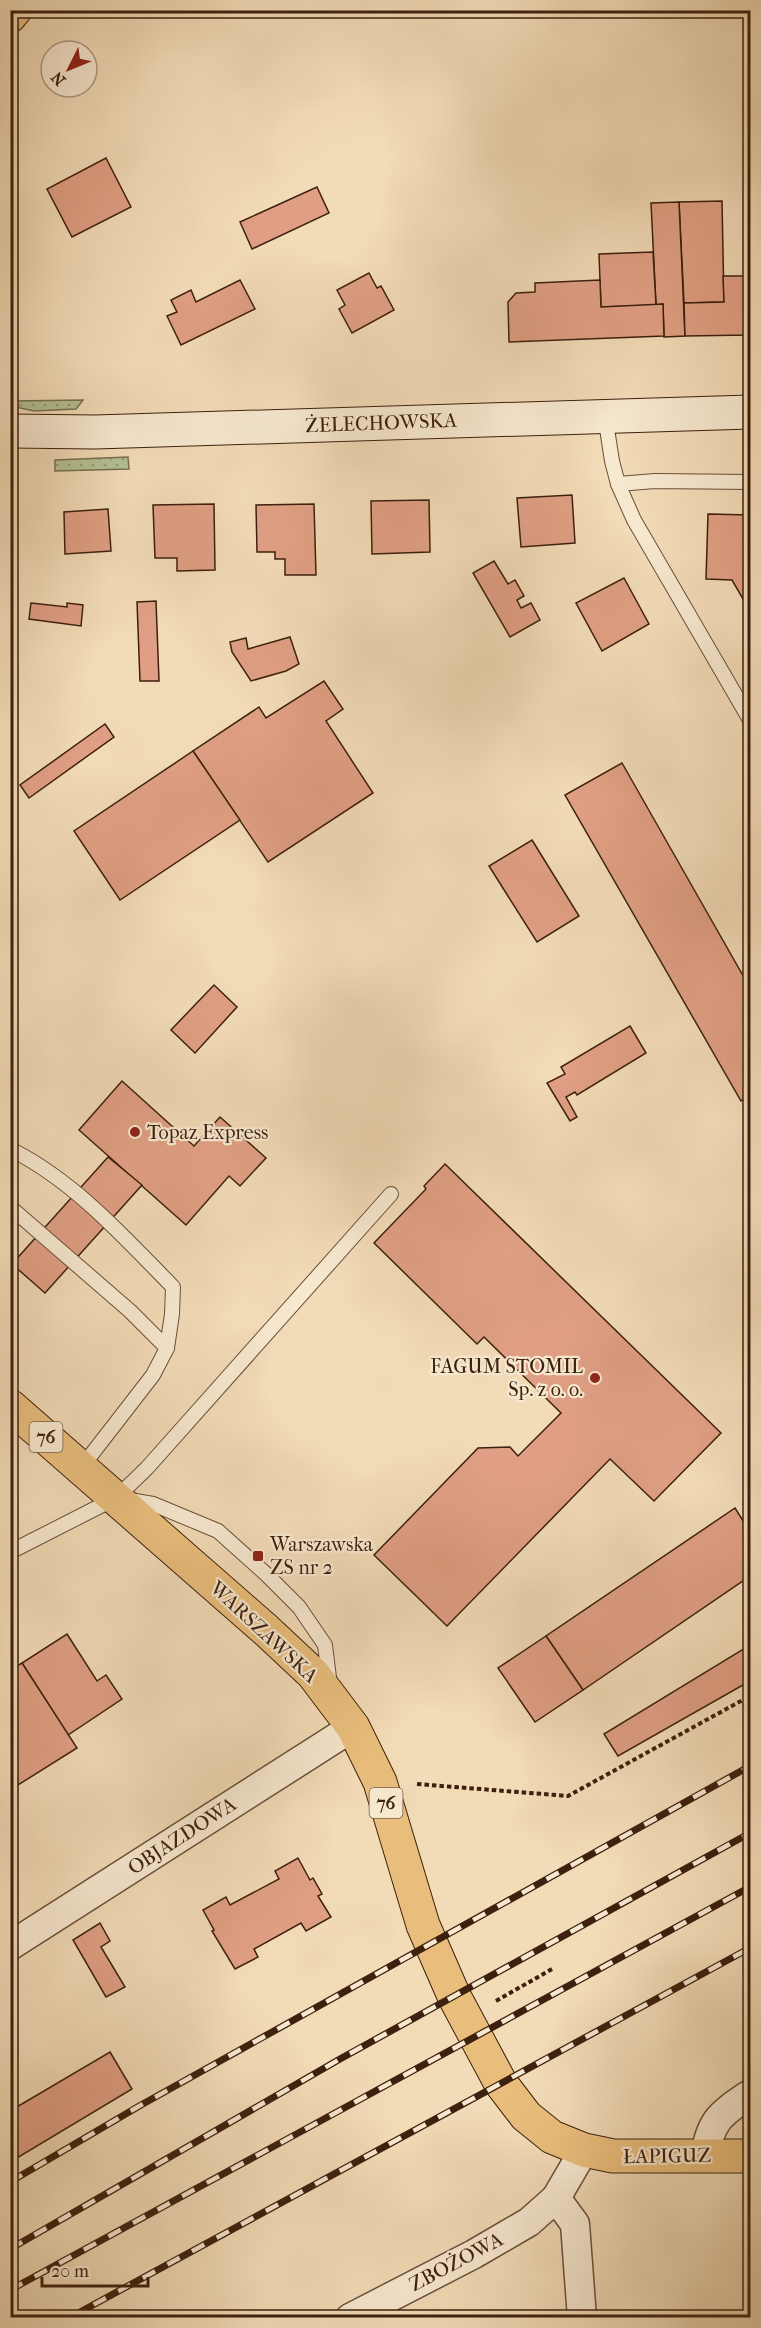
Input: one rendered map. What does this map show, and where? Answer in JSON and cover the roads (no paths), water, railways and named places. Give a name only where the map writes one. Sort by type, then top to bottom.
[{"type":"main road","points":[[10,16],[15,10]]},
{"type":"main road","name":"ŻELECHOWSKA","points":[[10,431],[95,432],[750,412]]},
{"type":"main road","name":"WARSZAWSKA","points":[[10,1406],[267,1630],[313,1674],[331,1697],[353,1727],[380,1782],[423,1925],[454,1996],[500,2082],[526,2116],[552,2137],[584,2150]]},
{"type":"main road","name":"ŁAPIGUZ","points":[[584,2150],[613,2156],[750,2156]]},
{"type":"street","name":"OBJAZDOWA","points":[[10,1946],[353,1727]]},
{"type":"street","points":[[705,2155],[709,2132],[727,2110],[750,2094]]},
{"type":"street","name":"ZBOŻOWA","points":[[350,2318],[474,2254],[528,2222],[556,2198],[584,2150]]},
{"type":"street","points":[[556,2198],[575,2224],[582,2318]]},
{"type":"lane","points":[[605,416],[618,484],[634,520],[750,720]]},
{"type":"lane","points":[[618,484],[655,481],[750,482]]},
{"type":"lane","points":[[10,1152],[14,1151],[48,1171],[115,1229],[173,1287],[167,1348],[153,1375],[81,1468]]},
{"type":"lane","points":[[10,1552],[116,1498],[147,1468],[391,1194]]},
{"type":"lane","points":[[10,1208],[130,1311],[167,1348]]},
{"type":"railway","points":[[10,2182],[141,2105],[750,1766]]},
{"type":"railway","points":[[10,2249],[340,2059],[750,1833]]},
{"type":"railway","points":[[10,2290],[750,1887]]},
{"type":"railway","points":[[69,2318],[750,1948]]},
{"type":"place","name":"Topaz Express","points":[[135,1132]]},
{"type":"place","name":"FAGUM STOMIL Sp. z o. o.","points":[[595,1378]]},
{"type":"place","name":"Warszawska ZS nr 2","points":[[258,1556]]}]
